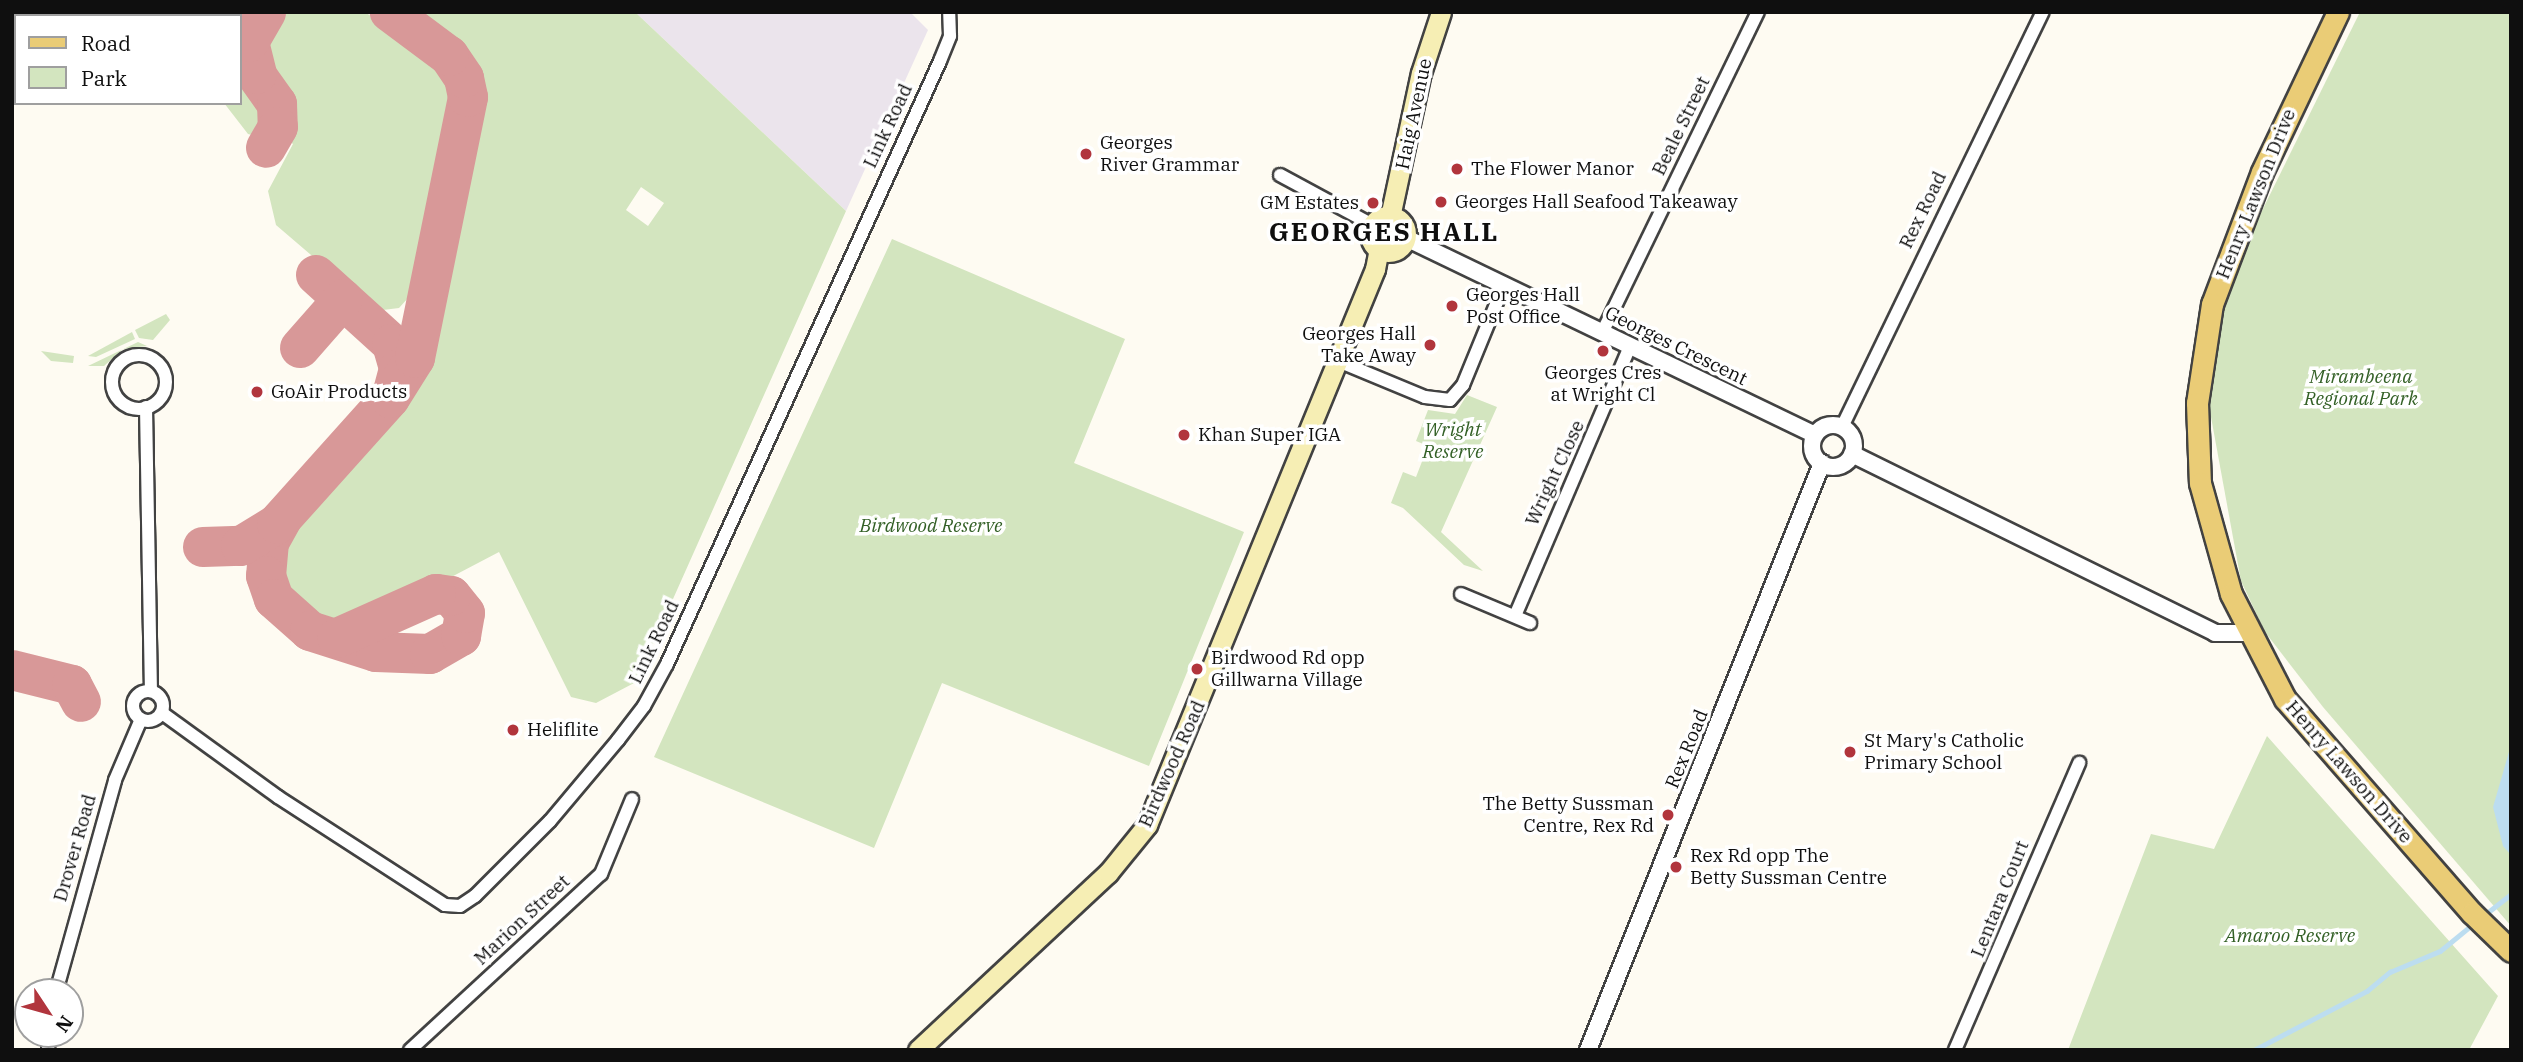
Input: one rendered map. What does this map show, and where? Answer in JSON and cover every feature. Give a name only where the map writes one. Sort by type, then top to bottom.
[{"type":"main road","name":"Haig Avenue","points":[[1390,217],[1421,73],[1441,12]]},
{"type":"main road","name":"Henry Lawson Drive","points":[[2337,12],[2238,227],[2203,344],[2196,423],[2200,483],[2220,561],[2249,633],[2285,699],[2478,920],[2511,951]]},
{"type":"main road","points":[[1390,217],[1403,227],[1406,238],[1397,251],[1379,248],[1370,236],[1371,224],[1390,217]]},
{"type":"main road","name":"Birdwood Road","points":[[918,1050],[1108,873],[1147,825],[1338,362],[1379,248]]},
{"type":"street","name":"Beale Street","points":[[1602,333],[1758,12]]},
{"type":"street","name":"Rex Road","points":[[1842,427],[2043,12]]},
{"type":"street","name":"Link Road","points":[[162,713],[278,797],[445,905],[460,906],[475,896],[550,821],[654,690],[940,61],[950,16]]},
{"type":"street","points":[[1280,175],[1371,224]]},
{"type":"street","name":"Georges Crescent","points":[[1406,238],[1815,435]]},
{"type":"street","points":[[1338,362],[1424,397],[1450,400],[1463,385],[1504,285]]},
{"type":"street","name":"Wright Close","points":[[1515,616],[1630,347]]},
{"type":"street","points":[[132,356],[152,359],[165,375],[162,395],[146,407],[123,403],[114,389],[114,373],[132,356]]},
{"type":"street","points":[[146,407],[151,691]]},
{"type":"street","points":[[1830,425],[1842,427],[1853,439],[1852,454],[1842,464],[1822,463],[1813,451],[1815,435],[1830,425]]},
{"type":"street","points":[[1852,454],[2216,633],[2249,633]]},
{"type":"street","name":"Rex Road","points":[[1588,1050],[1822,463]]},
{"type":"street","points":[[1461,594],[1530,623]]},
{"type":"street","points":[[151,691],[162,699],[162,713],[150,721],[141,719],[134,701],[141,693],[151,691]]},
{"type":"street","name":"Drover Road","points":[[60,978],[115,780],[141,719]]},
{"type":"street","name":"Lentara Court","points":[[1955,1050],[2079,763]]},
{"type":"street","name":"Marion Street","points":[[410,1050],[601,874],[632,799]]},
{"type":"shaded area","points":[[635,12],[910,12],[928,30],[846,211]]},
{"type":"green space","points":[[288,12],[365,12],[435,61],[450,80],[454,113],[418,287],[399,308],[383,310],[366,302],[276,225],[268,191],[293,144],[287,139],[291,116],[286,94],[266,64],[263,47],[269,32]]},
{"type":"green space","points":[[412,12],[635,12],[846,211],[636,682],[596,703],[571,697],[499,552],[354,628],[312,624],[286,602],[276,586],[276,553],[285,532],[412,393],[430,357],[481,95],[466,55]],"holes":[[[641,187],[664,203],[648,226],[626,210]]]},
{"type":"green space","name":"Mirambeena Regional Park","points":[[2360,12],[2511,12],[2511,926],[2323,707],[2265,632],[2241,581],[2209,406],[2226,296],[2252,231]]},
{"type":"green space","points":[[242,76],[264,107],[265,127],[256,136],[248,134],[226,105],[242,105]]},
{"type":"green space","name":"Birdwood Reserve","points":[[892,239],[1125,339],[1074,463],[1244,532],[1149,766],[942,683],[874,848],[654,757]]},
{"type":"green space","points":[[166,314],[170,320],[153,340],[139,338],[135,330]]},
{"type":"green space","points":[[132,332],[135,339],[96,357],[88,356]]},
{"type":"green space","points":[[138,342],[147,346],[124,349]]},
{"type":"green space","points":[[123,349],[104,366],[88,366]]},
{"type":"green space","points":[[41,351],[74,356],[73,363],[51,361]]},
{"type":"green space","name":"Wright Reserve","points":[[1467,395],[1497,407],[1441,532],[1483,571],[1464,565],[1403,508],[1391,503],[1403,472],[1416,477],[1428,446],[1416,441],[1428,410],[1455,414]]},
{"type":"green space","name":"Amaroo Reserve","points":[[2267,736],[2498,996],[2469,1050],[2068,1050],[2151,834],[2214,849]]},
{"type":"water","points":[[2511,745],[2511,855],[2503,846],[2493,807]]},
{"type":"waterway","points":[[2483,916],[2511,894]]},
{"type":"waterway","points":[[2254,1050],[2367,991],[2390,972],[2440,951],[2473,924]]},
{"type":"taxiway","points":[[257,74],[249,42],[266,12]]},
{"type":"taxiway","points":[[203,547],[241,546],[277,524],[390,398],[415,358],[468,97],[464,78],[449,56],[390,12]]},
{"type":"taxiway","points":[[242,55],[277,104],[278,127],[266,148]]},
{"type":"taxiway","points":[[316,275],[392,344],[399,369],[393,392]]},
{"type":"taxiway","points":[[300,348],[343,299]]},
{"type":"taxiway","points":[[282,519],[269,542],[266,576],[274,599],[310,631],[376,652],[430,654],[461,636],[465,613],[451,596],[436,594],[337,638]]},
{"type":"taxiway","points":[[12,670],[72,685],[81,702]]},
{"type":"place","name":"Georges River Grammar","points":[[1086,154]]},
{"type":"place","name":"The Flower Manor","points":[[1457,169]]},
{"type":"place","name":"Georges Hall Seafood Takeaway","points":[[1441,202]]},
{"type":"place","name":"GM Estates","points":[[1373,203]]},
{"type":"place","name":"Georges Hall Post Office","points":[[1452,306]]},
{"type":"place","name":"Georges Hall Take Away","points":[[1430,345]]},
{"type":"place","name":"Georges Cres at Wright Cl","points":[[1603,351]]},
{"type":"place","name":"GoAir Products","points":[[257,392]]},
{"type":"place","name":"Khan Super IGA","points":[[1184,435]]},
{"type":"place","name":"Birdwood Rd opp Gillwarna Village","points":[[1197,669]]},
{"type":"place","name":"Heliflite","points":[[513,730]]},
{"type":"place","name":"St Mary's Catholic Primary School","points":[[1850,752]]},
{"type":"place","name":"The Betty Sussman Centre, Rex Rd","points":[[1668,815]]},
{"type":"place","name":"Rex Rd opp The Betty Sussman Centre","points":[[1676,867]]},
{"type":"district","name":"GEORGES HALL","points":[[1384,232]]}]
